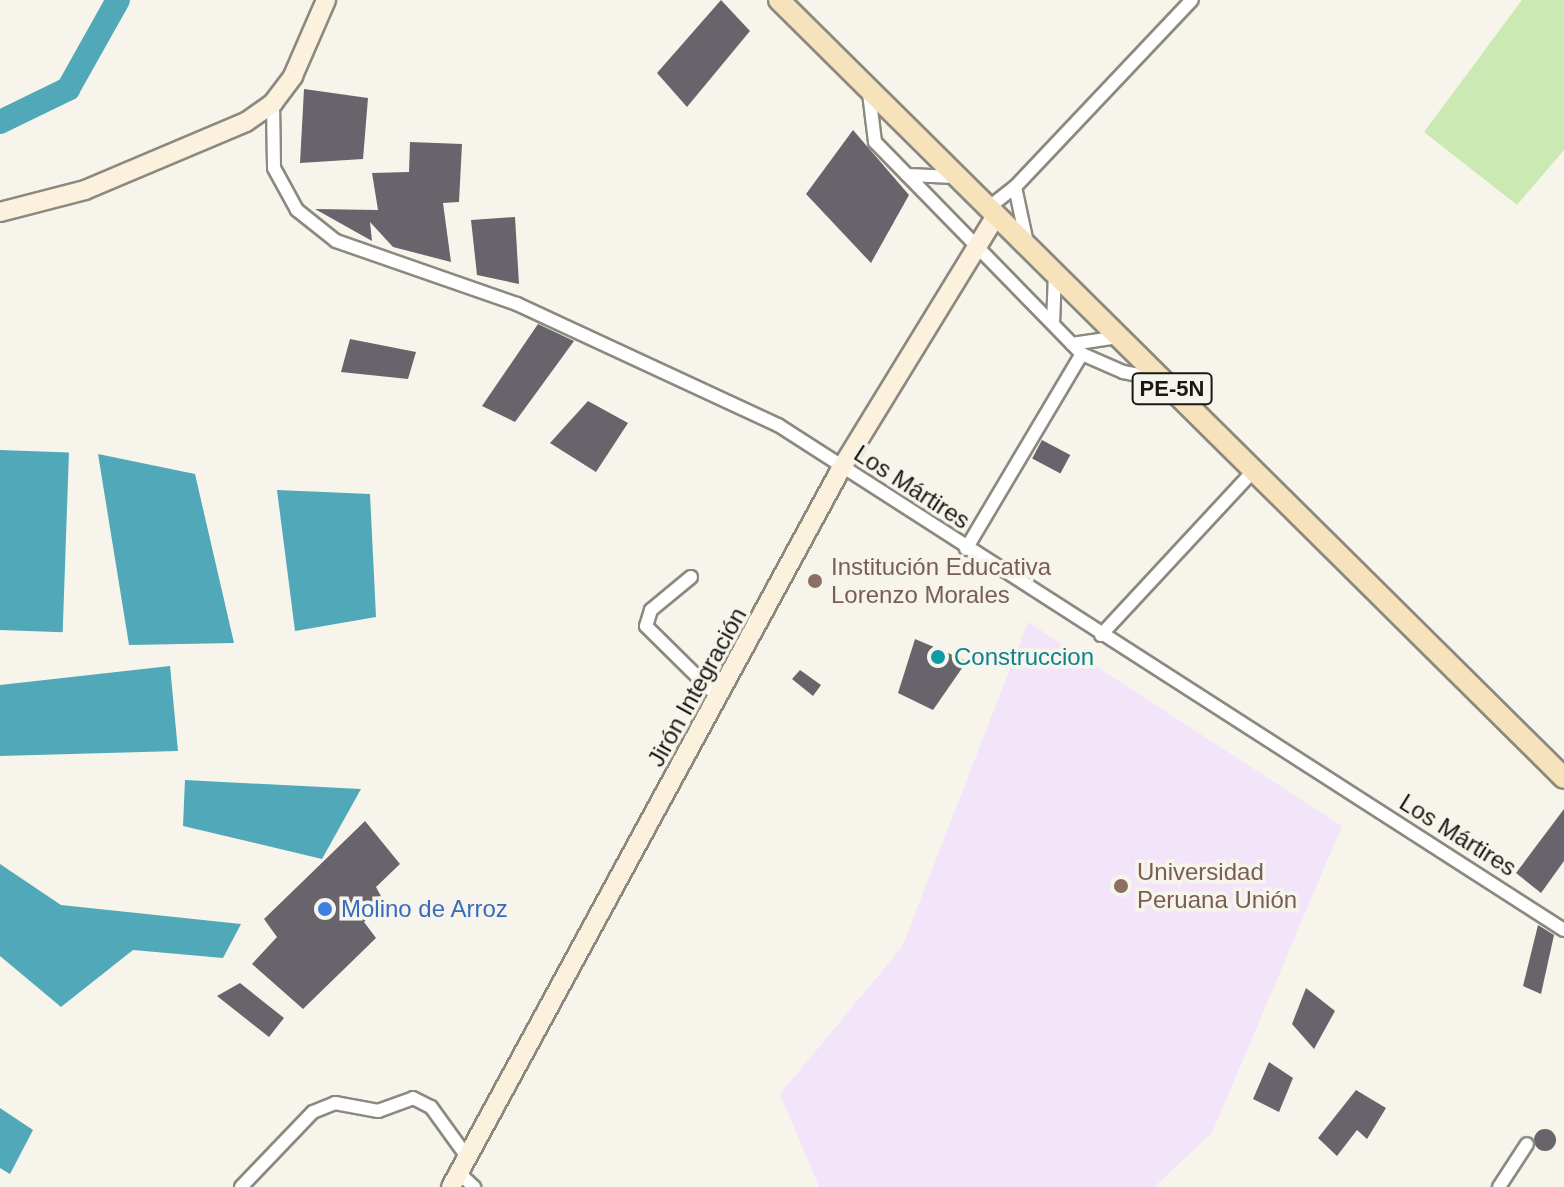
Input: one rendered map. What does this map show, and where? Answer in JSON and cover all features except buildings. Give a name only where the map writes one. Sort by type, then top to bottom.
[{"type":"main road","name":"PE-5N","points":[[779,0],[869,93],[1255,469],[1564,778]]},
{"type":"street","points":[[0,212],[85,190],[246,122],[273,103],[293,76],[326,0]]},
{"type":"street","points":[[992,212],[1192,0]]},
{"type":"street","points":[[869,93],[875,142],[1082,354],[1123,372],[1162,379]]},
{"type":"street","name":"Los Mártires","points":[[273,103],[274,168],[297,210],[336,241],[517,304],[778,425],[966,549],[1564,930]]},
{"type":"street","points":[[907,175],[957,177]]},
{"type":"street","points":[[1015,187],[1028,246]]},
{"type":"street","name":"Jirón Integración","points":[[459,1172],[842,467],[977,247],[992,212]]},
{"type":"street","points":[[1053,324],[1055,274]]},
{"type":"street","points":[[1072,344],[1119,337]]},
{"type":"street","points":[[966,549],[1082,354]]},
{"type":"street","points":[[1101,635],[1255,469]]},
{"type":"street","points":[[691,577],[651,610],[646,626],[718,697]]},
{"type":"street","points":[[241,1187],[313,1112],[335,1103],[370,1112],[403,1100],[423,1102],[459,1172],[474,1187]]},
{"type":"street","points":[[1499,1187],[1527,1144]]},
{"type":"shaded area","name":"Universidad Peruana Unión","points":[[1028,622],[1342,826],[1212,1133],[1154,1187],[819,1187],[780,1094],[902,947]]},
{"type":"green space","points":[[1522,0],[1564,0],[1564,150],[1517,205],[1424,132]]},
{"type":"water","points":[[0,450],[69,452],[63,632],[0,630]]},
{"type":"water","points":[[98,454],[195,474],[234,643],[129,645]]},
{"type":"water","points":[[277,490],[370,494],[376,617],[295,631]]},
{"type":"water","points":[[170,666],[178,751],[0,756],[0,685]]},
{"type":"water","points":[[185,780],[361,789],[322,859],[183,826]]},
{"type":"water","points":[[0,864],[61,905],[241,924],[223,958],[133,950],[61,1007],[0,956]]},
{"type":"water","points":[[0,1108],[33,1130],[10,1174],[0,1168]]},
{"type":"waterway","points":[[0,122],[68,89],[118,0]]},
{"type":"place","name":"Institución Educativa Lorenzo Morales","points":[[815,581]]},
{"type":"place","name":"Construccion","points":[[938,657]]},
{"type":"place","name":"Universidad Peruana Unión","points":[[1121,886]]},
{"type":"place","name":"Molino de Arroz","points":[[325,909]]}]
